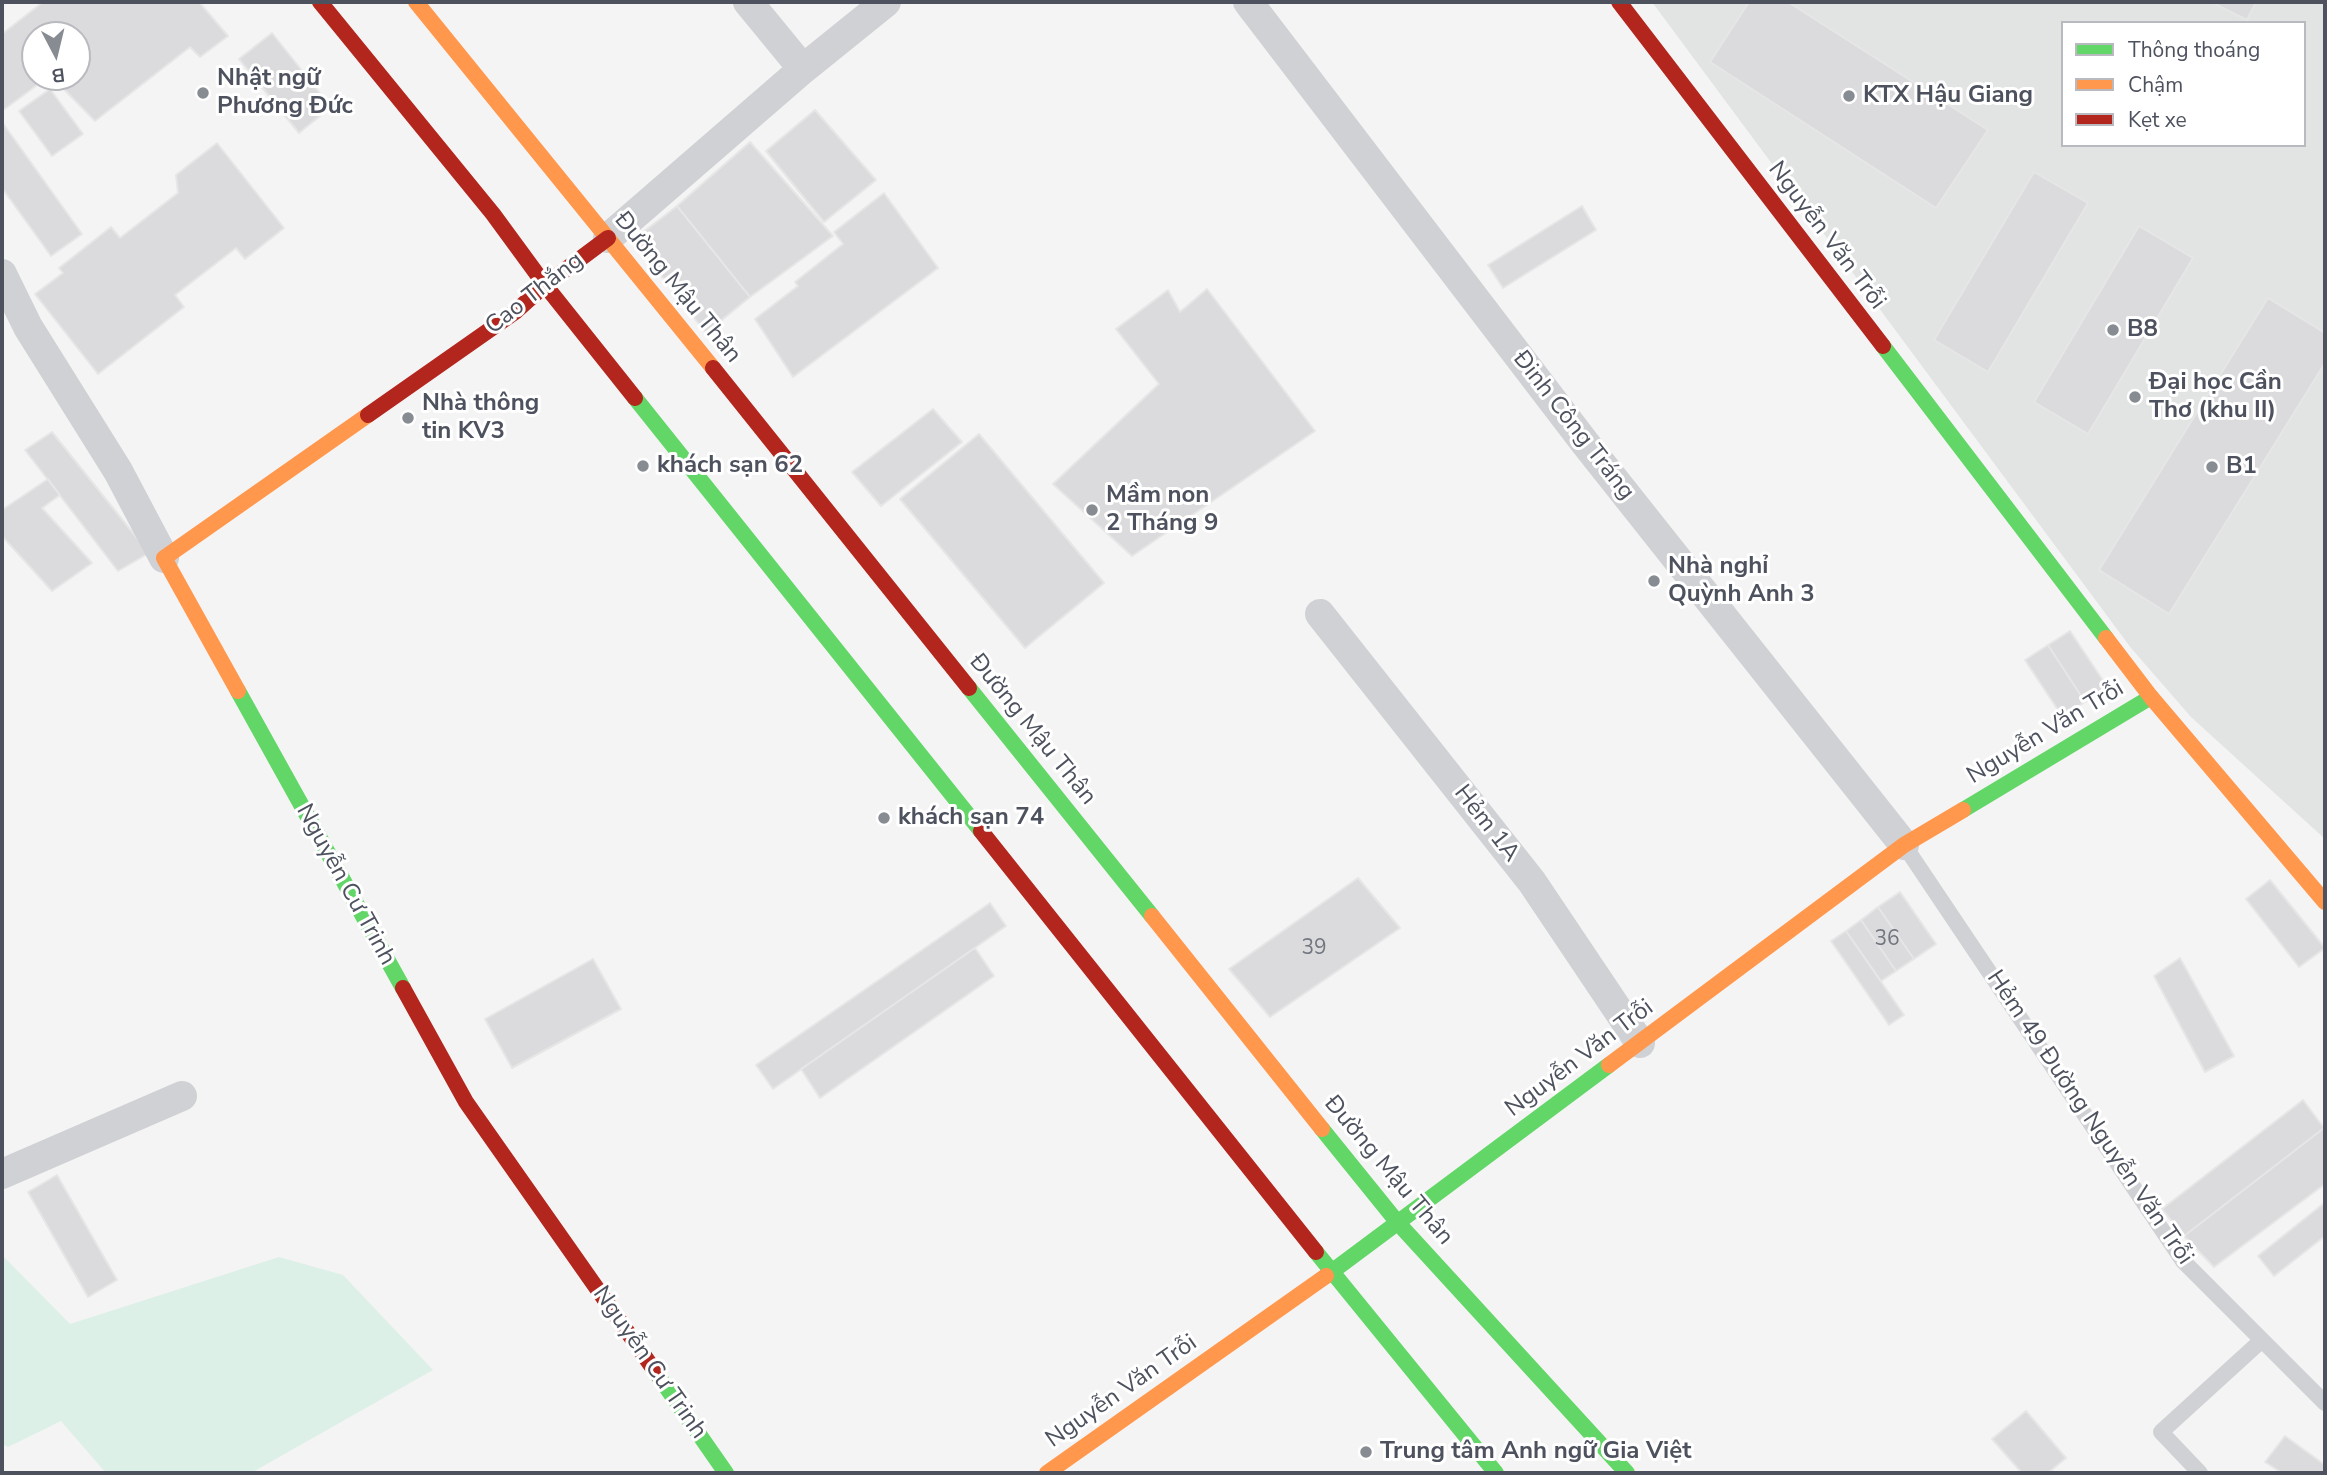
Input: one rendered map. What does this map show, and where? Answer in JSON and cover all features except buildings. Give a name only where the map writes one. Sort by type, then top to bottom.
[{"type":"street","points":[[320,2],[493,214],[545,285],[1332,1272],[1496,1473]]},
{"type":"street","points":[[748,2],[803,69]]},
{"type":"street","name":"Cao Thắng","points":[[163,558],[515,312],[545,285],[608,238],[803,69],[886,2]]},
{"type":"street","name":"Đinh Công Tráng","points":[[1248,2],[1585,443],[1904,845]]},
{"type":"street","name":"Nguyễn Văn Trỗi","points":[[1619,2],[2151,697],[2325,902]]},
{"type":"street","name":"Đường Mậu Thân","points":[[425,5],[608,238],[1398,1223],[1627,1473]]},
{"type":"street","name":"Nguyễn Cư Trinh","points":[[2,274],[28,327],[118,471],[163,558],[466,1102],[726,1473]]},
{"type":"street","name":"Hẻm 1A","points":[[1320,614],[1532,882],[1640,1043]]},
{"type":"street","name":"Nguyễn Văn Trỗi","points":[[1047,1473],[1332,1272],[1904,845],[2151,697]]},
{"type":"street","points":[[2,1174],[182,1096]]},
{"type":"lane","name":"Hẻm 49 Đường Nguyễn Văn Trỗi","points":[[1904,845],[2183,1261],[2325,1403]]},
{"type":"lane","points":[[2200,1473],[2161,1432],[2262,1340]]},
{"type":"shaded area","name":"Đại học Cần Thơ (khu II)","points":[[1652,2],[2325,2],[2325,839],[2191,717],[2131,648]]},
{"type":"green space","points":[[2,1255],[70,1324],[279,1257],[343,1275],[433,1370],[251,1473],[106,1473],[61,1421],[8,1447],[2,1444]]},
{"type":"traffic: fast","points":[[1883,346],[2106,638]]},
{"type":"traffic: fast","points":[[635,398],[981,831]]},
{"type":"traffic: fast","points":[[969,688],[1152,916]]},
{"type":"traffic: fast","points":[[238,691],[403,988]]},
{"type":"traffic: fast","points":[[1963,810],[2151,697]]},
{"type":"traffic: fast","points":[[1326,1276],[1609,1065]]},
{"type":"traffic: fast","points":[[1322,1129],[1398,1223],[1627,1473]]},
{"type":"traffic: fast","points":[[1316,1252],[1496,1473]]},
{"type":"traffic: fast","points":[[657,1374],[726,1473]]},
{"type":"traffic: slow","points":[[416,2],[713,368]]},
{"type":"traffic: slow","points":[[238,691],[164,558],[368,415]]},
{"type":"traffic: slow","points":[[2106,638],[2151,697],[2325,902]]},
{"type":"traffic: slow","points":[[1609,1065],[1904,845],[1963,810]]},
{"type":"traffic: slow","points":[[1152,916],[1322,1129]]},
{"type":"traffic: slow","points":[[1047,1473],[1326,1276]]},
{"type":"traffic: jam","points":[[320,2],[493,214],[545,285],[635,398]]},
{"type":"traffic: jam","points":[[1619,2],[1883,346]]},
{"type":"traffic: jam","points":[[368,415],[515,312],[545,285],[608,238]]},
{"type":"traffic: jam","points":[[713,368],[969,688]]},
{"type":"traffic: jam","points":[[981,831],[1316,1252]]},
{"type":"traffic: jam","points":[[403,988],[466,1102],[657,1374]]},
{"type":"place","name":"Nhật ngữ Phương Đức","points":[[203,93]]},
{"type":"place","name":"KTX Hậu Giang","points":[[1849,96]]},
{"type":"place","name":"B8","points":[[2113,330]]},
{"type":"place","name":"Đại học Cần Thơ (khu II)","points":[[2135,397]]},
{"type":"place","name":"Nhà thông tin KV3","points":[[408,418]]},
{"type":"place","name":"khách sạn 62","points":[[643,466]]},
{"type":"place","name":"B1","points":[[2212,467]]},
{"type":"place","name":"Mầm non 2 Tháng 9","points":[[1092,510]]},
{"type":"place","name":"Nhà nghỉ Quỳnh Anh 3","points":[[1654,581]]},
{"type":"place","name":"khách sạn 74","points":[[884,818]]},
{"type":"place","name":"Trung tâm Anh ngữ Gia Việt","points":[[1366,1452]]}]
